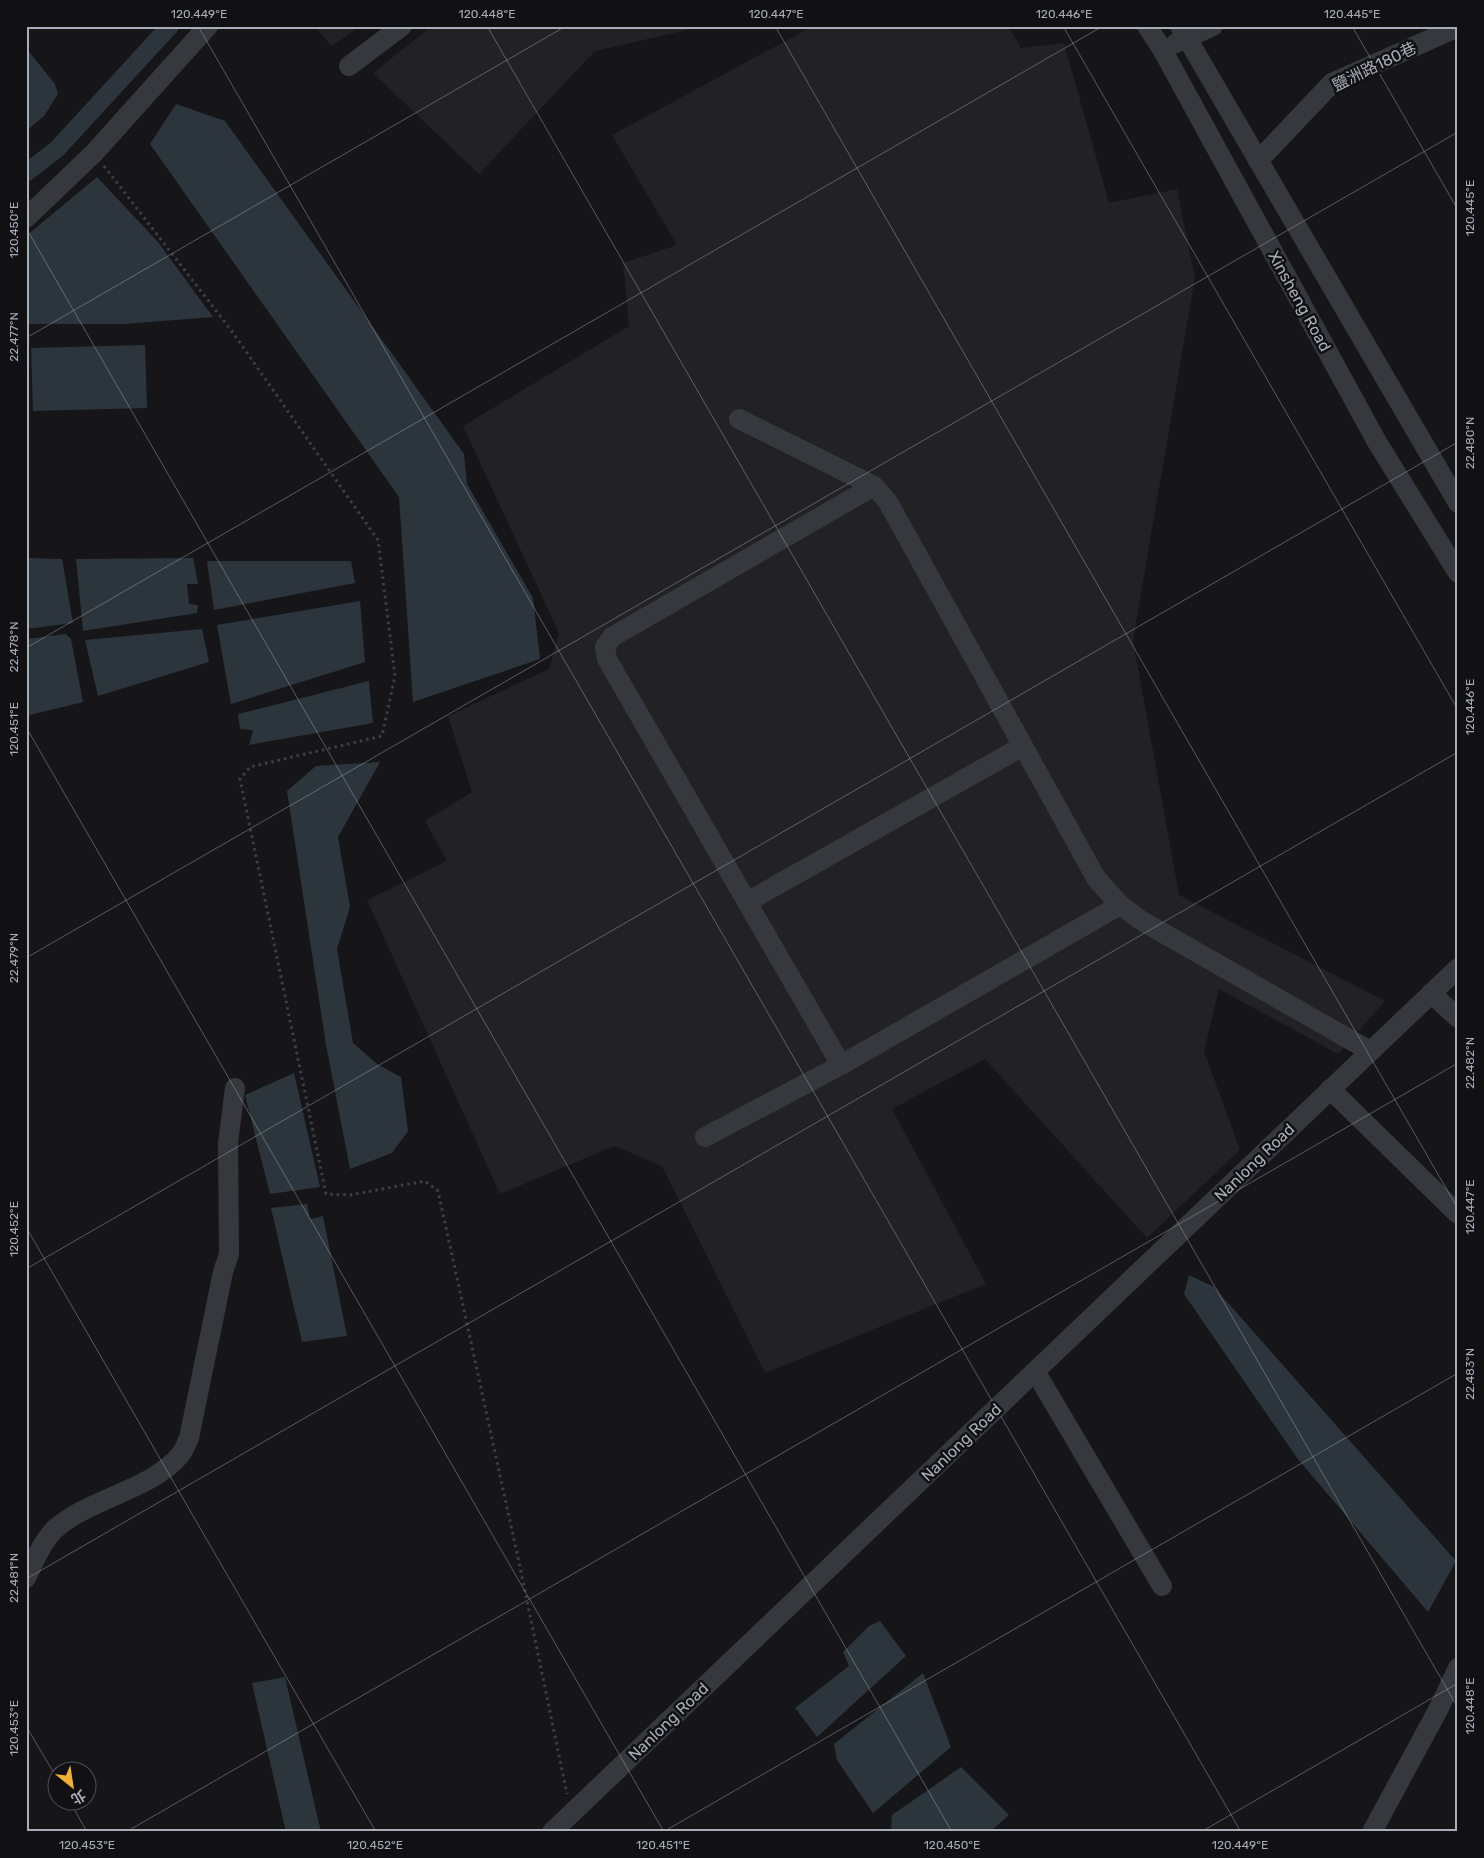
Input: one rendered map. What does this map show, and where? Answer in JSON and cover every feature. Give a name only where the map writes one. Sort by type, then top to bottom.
[{"type":"street","points":[[26,218],[94,153],[208,26]]},
{"type":"street","points":[[349,66],[402,26]]},
{"type":"street","name":"Xinsheng Road","points":[[1147,26],[1162,49],[1377,442],[1458,573]]},
{"type":"street","points":[[1162,49],[1183,32],[1213,26]]},
{"type":"street","name":"鹽洲路180巷","points":[[1258,161],[1332,83],[1458,27]]},
{"type":"street","name":"Xinsheng Road","points":[[1183,32],[1458,503]]},
{"type":"street","points":[[740,419],[874,486],[888,502],[1096,878],[1120,905],[1142,921],[1370,1051]]},
{"type":"street","points":[[840,1065],[607,659],[605,647],[612,636],[874,486]]},
{"type":"street","points":[[747,902],[1023,746]]},
{"type":"street","points":[[705,1137],[840,1065],[1120,905]]},
{"type":"street","name":"Nanlong Road","points":[[552,1832],[1458,968]]},
{"type":"street","points":[[1431,993],[1458,1018]]},
{"type":"street","points":[[26,1578],[42,1548],[55,1530],[70,1518],[158,1474],[180,1455],[189,1438],[222,1272],[229,1254],[228,1143],[235,1088]]},
{"type":"street","points":[[1330,1089],[1458,1214]]},
{"type":"street","points":[[1035,1371],[1162,1586]]},
{"type":"street","points":[[1372,1832],[1438,1710],[1458,1668]]},
{"type":"path","points":[[94,153],[231,330],[378,540],[395,676],[382,736],[250,767],[240,779],[326,1194],[350,1195],[425,1181],[438,1191],[520,1567],[570,1814]]},
{"type":"shaded area","points":[[314,26],[360,26],[332,46]]},
{"type":"shaded area","points":[[432,26],[705,26],[595,51],[479,174],[373,73]]},
{"type":"shaded area","points":[[813,26],[1008,26],[1021,48],[1064,43],[1109,203],[1177,189],[1195,278],[1133,640],[1179,895],[1385,1001],[1338,1054],[1219,989],[1204,1051],[1240,1150],[1147,1238],[985,1059],[892,1109],[986,1284],[765,1373],[662,1166],[614,1146],[500,1194],[367,900],[447,861],[425,821],[472,792],[448,716],[549,669],[559,633],[463,426],[629,326],[623,263],[677,245],[612,135]]},
{"type":"shaded area","points":[[26,48],[55,84],[58,94],[44,116],[26,131]]},
{"type":"shaded area","points":[[176,104],[225,121],[464,454],[467,484],[533,598],[540,659],[413,702],[399,497],[150,144]]},
{"type":"shaded area","points":[[97,177],[158,242],[213,317],[125,324],[26,324],[26,236]]},
{"type":"shaded area","points":[[145,345],[147,408],[33,411],[31,348]]},
{"type":"shaded area","points":[[26,558],[62,559],[73,623],[26,629]]},
{"type":"shaded area","points":[[193,558],[198,584],[187,584],[189,604],[198,605],[197,613],[83,631],[76,559]]},
{"type":"shaded area","points":[[207,561],[351,561],[355,583],[214,610]]},
{"type":"shaded area","points":[[360,601],[365,662],[231,704],[217,625]]},
{"type":"shaded area","points":[[202,629],[209,662],[98,696],[85,640]]},
{"type":"shaded area","points":[[66,634],[71,639],[83,702],[26,716],[26,639]]},
{"type":"shaded area","points":[[369,681],[373,723],[249,745],[253,730],[240,729],[238,714]]},
{"type":"shaded area","points":[[380,762],[338,837],[350,907],[337,949],[353,1043],[377,1064],[401,1077],[408,1131],[392,1153],[350,1169],[326,1045],[287,791],[316,766]]},
{"type":"shaded area","points":[[294,1073],[320,1187],[270,1194],[245,1095]]},
{"type":"shaded area","points":[[307,1204],[310,1219],[323,1216],[347,1336],[302,1342],[271,1208]]},
{"type":"shaded area","points":[[1189,1275],[1214,1287],[1456,1561],[1428,1612],[1297,1458],[1184,1294]]},
{"type":"shaded area","points":[[880,1621],[906,1656],[817,1737],[795,1708],[849,1666],[843,1652],[869,1626]]},
{"type":"shaded area","points":[[923,1673],[951,1747],[873,1813],[837,1760],[834,1744]]},
{"type":"shaded area","points":[[285,1677],[321,1832],[286,1832],[252,1683]]},
{"type":"shaded area","points":[[961,1767],[1009,1815],[990,1832],[894,1832],[891,1827],[892,1815]]},
{"type":"waterway","points":[[26,173],[57,149],[170,26]]}]
